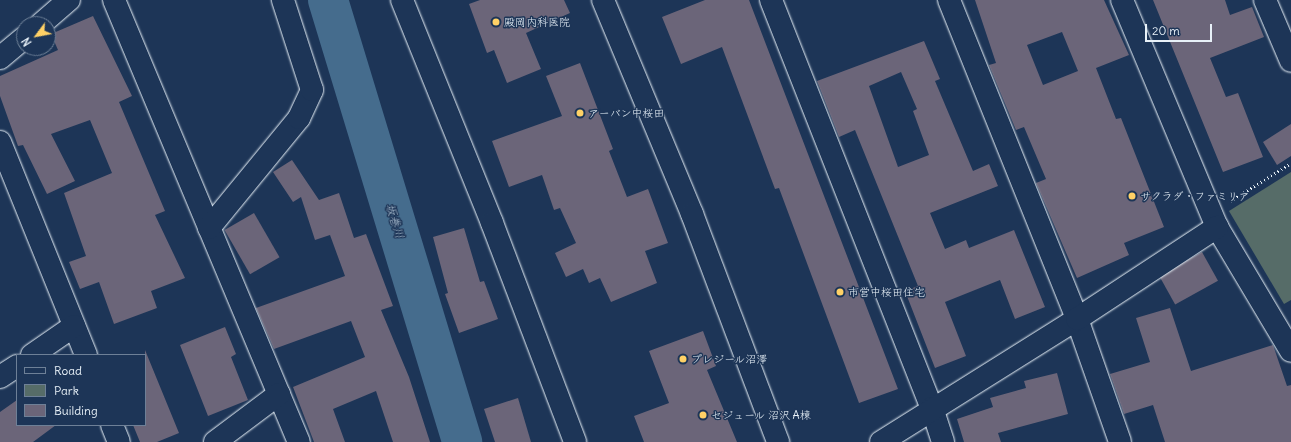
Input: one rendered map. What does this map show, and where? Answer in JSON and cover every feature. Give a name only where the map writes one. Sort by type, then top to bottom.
[{"type":"street","points":[[50,16],[69,0]]},
{"type":"street","points":[[114,0],[299,442]]},
{"type":"street","points":[[209,228],[299,118],[312,90],[283,0]]},
{"type":"street","points":[[402,0],[492,223],[576,442]]},
{"type":"street","points":[[603,0],[692,214],[778,442]]},
{"type":"street","points":[[771,0],[932,408],[942,442]]},
{"type":"street","points":[[949,0],[1077,319],[1120,442]]},
{"type":"street","points":[[1122,0],[1214,220],[1291,352]]},
{"type":"street","points":[[1265,0],[1291,61]]},
{"type":"street","points":[[0,58],[16,45]]},
{"type":"street","points":[[0,142],[86,354]]},
{"type":"street","points":[[881,442],[932,408],[1077,319],[1214,220]]},
{"type":"street","points":[[33,354],[74,326]]},
{"type":"street","points":[[0,377],[16,367]]},
{"type":"street","points":[[215,442],[279,394]]},
{"type":"street","points":[[112,426],[119,442]]},
{"type":"path","points":[[1214,220],[1291,163]]},
{"type":"green space","points":[[1291,172],[1291,300],[1284,304],[1229,211]]},
{"type":"building","points":[[480,0],[564,0],[570,13],[526,33],[541,69],[507,83],[494,50],[487,53],[469,4]]},
{"type":"building","points":[[705,0],[749,0],[898,389],[859,403],[779,188],[775,189],[722,47],[681,64],[662,17]]},
{"type":"building","points":[[975,0],[1104,0],[1129,55],[1096,68],[1116,119],[1121,118],[1164,227],[1124,243],[1129,255],[1077,278],[1036,183],[1046,179],[1024,127],[1016,130],[989,65],[996,63]],"holes":[[[1062,32],[1078,71],[1043,85],[1027,45]]]},
{"type":"building","points":[[1153,0],[1225,0],[1230,15],[1252,7],[1264,37],[1210,58],[1226,97],[1238,93],[1263,157],[1223,172]]},
{"type":"building","points":[[93,16],[132,96],[119,102],[165,211],[155,215],[185,278],[151,291],[157,308],[114,324],[99,282],[80,289],[69,262],[86,256],[64,193],[112,173],[90,120],[51,134],[75,181],[47,194],[23,145],[18,146],[0,96],[0,76],[45,56],[56,56],[56,51],[58,50],[56,45],[56,32]]},
{"type":"building","points":[[924,41],[940,79],[935,81],[973,171],[989,164],[998,186],[930,213],[945,249],[966,240],[969,248],[1014,230],[1045,307],[1015,319],[1000,280],[945,302],[966,356],[935,368],[905,291],[918,286],[855,130],[839,137],[817,81]],"holes":[[[901,72],[917,109],[913,111],[929,155],[898,167],[869,86]]]},
{"type":"building","points":[[580,63],[613,149],[609,151],[627,197],[648,189],[668,243],[645,251],[657,283],[611,302],[600,278],[589,283],[583,269],[566,277],[555,253],[576,243],[560,208],[554,210],[542,175],[509,187],[492,141],[562,116],[546,76]]},
{"type":"building","points":[[1291,124],[1291,156],[1277,165],[1263,142]]},
{"type":"building","points":[[292,160],[319,200],[339,193],[354,238],[366,234],[393,306],[381,310],[409,377],[430,442],[393,442],[376,391],[333,409],[345,442],[314,442],[293,387],[365,357],[351,321],[274,349],[256,308],[345,276],[330,235],[315,240],[301,197],[293,202],[273,172]]},
{"type":"building","points":[[254,213],[280,257],[250,274],[225,230]]},
{"type":"building","points":[[464,228],[480,282],[484,281],[498,319],[459,333],[445,294],[448,293],[433,237]]},
{"type":"building","points":[[1202,252],[1218,281],[1175,305],[1159,276]]},
{"type":"building","points":[[1170,308],[1191,371],[1273,345],[1287,386],[1291,385],[1291,442],[1165,442],[1153,405],[1124,414],[1110,374],[1150,362],[1136,318]]},
{"type":"building","points":[[225,327],[236,354],[231,357],[248,400],[208,416],[180,345]]},
{"type":"building","points":[[703,331],[716,366],[707,370],[737,442],[644,442],[634,416],[669,403],[649,351]]},
{"type":"building","points":[[145,350],[179,433],[157,442],[140,442],[133,426],[146,426]]},
{"type":"building","points":[[1057,373],[1068,414],[998,433],[1001,442],[964,442],[957,419],[993,407],[990,398],[1026,388],[1024,381]]},
{"type":"building","points":[[518,398],[531,442],[495,442],[484,409]]},
{"type":"building","points":[[16,401],[16,426],[55,426],[33,442],[0,442],[0,412]]},
{"type":"waterway","name":"坂巻川","points":[[328,0],[462,442]]},
{"type":"place","name":"殿岡内科医院","points":[[496,22]]},
{"type":"place","name":"アーバン中桜田","points":[[580,113]]},
{"type":"place","name":"サクラダ・ファミリア","points":[[1132,196]]},
{"type":"place","name":"市営中桜田住宅","points":[[840,292]]},
{"type":"place","name":"プレジール沼澤","points":[[683,359]]},
{"type":"place","name":"セジュール 沼沢 A棟","points":[[703,415]]}]
